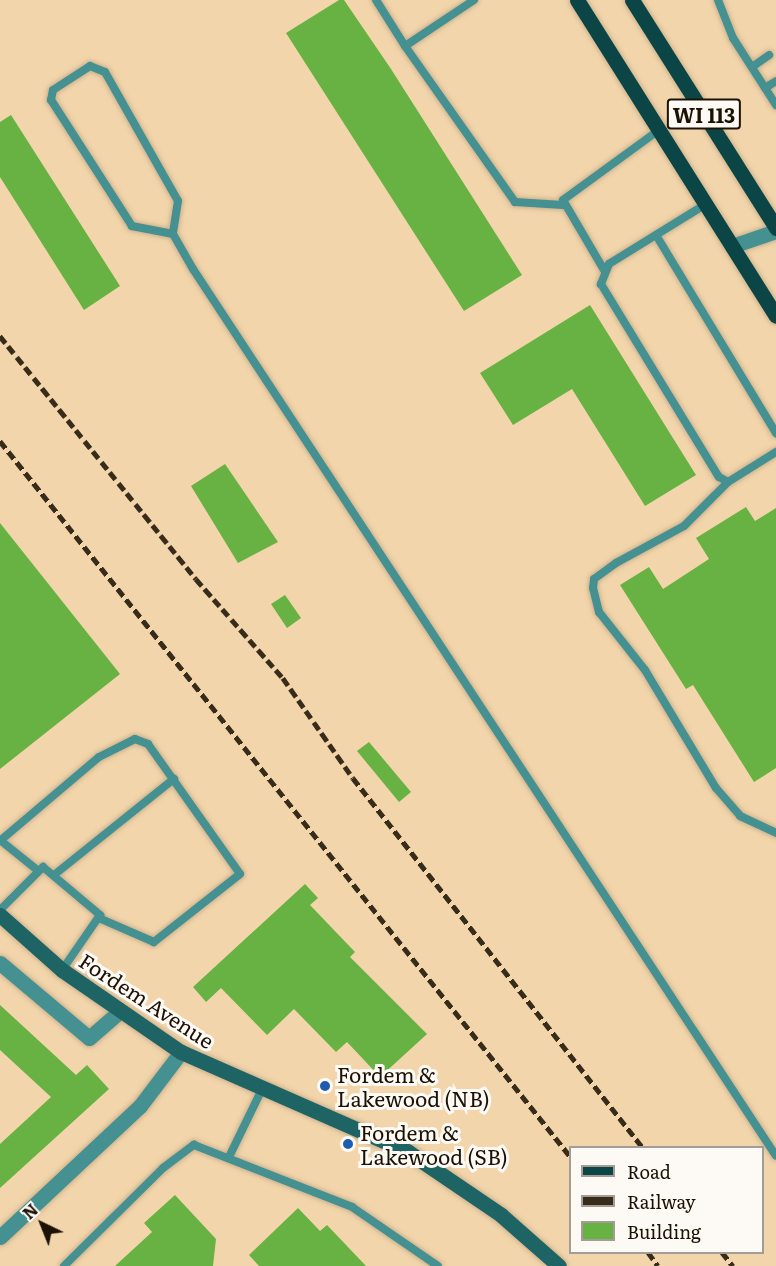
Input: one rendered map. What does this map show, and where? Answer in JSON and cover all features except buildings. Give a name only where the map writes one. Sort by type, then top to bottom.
[{"type":"main road","name":"WI 113","points":[[577,0],[776,316]]},
{"type":"main road","name":"WI 113","points":[[632,0],[776,229]]},
{"type":"street","points":[[732,246],[776,229]]},
{"type":"street","name":"Fordem Avenue","points":[[0,913],[62,970],[181,1052],[406,1151],[501,1215],[559,1266]]},
{"type":"street","points":[[0,963],[89,1038],[120,1012]]},
{"type":"street","points":[[0,1237],[140,1106],[181,1052]]},
{"type":"lane","points":[[376,0],[405,46],[512,199],[522,205],[563,205]]},
{"type":"lane","points":[[405,46],[474,0]]},
{"type":"lane","points":[[718,0],[752,67],[776,105]]},
{"type":"lane","points":[[752,67],[769,55]]},
{"type":"lane","points":[[173,234],[132,225],[51,100],[52,90],[90,66],[105,72],[178,201],[173,234],[776,1156]]},
{"type":"lane","points":[[765,88],[776,81]]},
{"type":"lane","points":[[604,270],[563,205],[567,192],[659,130]]},
{"type":"lane","points":[[706,204],[604,270],[600,284],[719,477],[728,482]]},
{"type":"lane","points":[[656,235],[776,433]]},
{"type":"lane","points":[[776,452],[728,482],[684,526],[615,563],[594,579],[593,588],[599,612],[656,687],[716,788],[740,816],[776,833]]},
{"type":"lane","points":[[135,739],[148,744],[241,870],[154,942],[101,919],[54,875],[36,868],[0,840],[99,757],[135,739]]},
{"type":"lane","points":[[54,875],[174,779]]},
{"type":"lane","points":[[0,913],[36,868]]},
{"type":"lane","points":[[62,970],[101,919]]},
{"type":"lane","points":[[230,1157],[262,1089]]},
{"type":"lane","points":[[64,1266],[178,1155],[194,1145],[230,1157],[352,1207],[438,1266]]},
{"type":"railway","points":[[0,336],[196,579],[283,678],[353,778],[641,1146]]},
{"type":"railway","points":[[0,441],[569,1155]]},
{"type":"railway","points":[[649,1254],[658,1266]]},
{"type":"railway","points":[[724,1254],[733,1266]]},
{"type":"place","name":"Fordem & Lakewood (NB)","points":[[325,1086]]},
{"type":"place","name":"Fordem & Lakewood (SB)","points":[[348,1144]]}]
